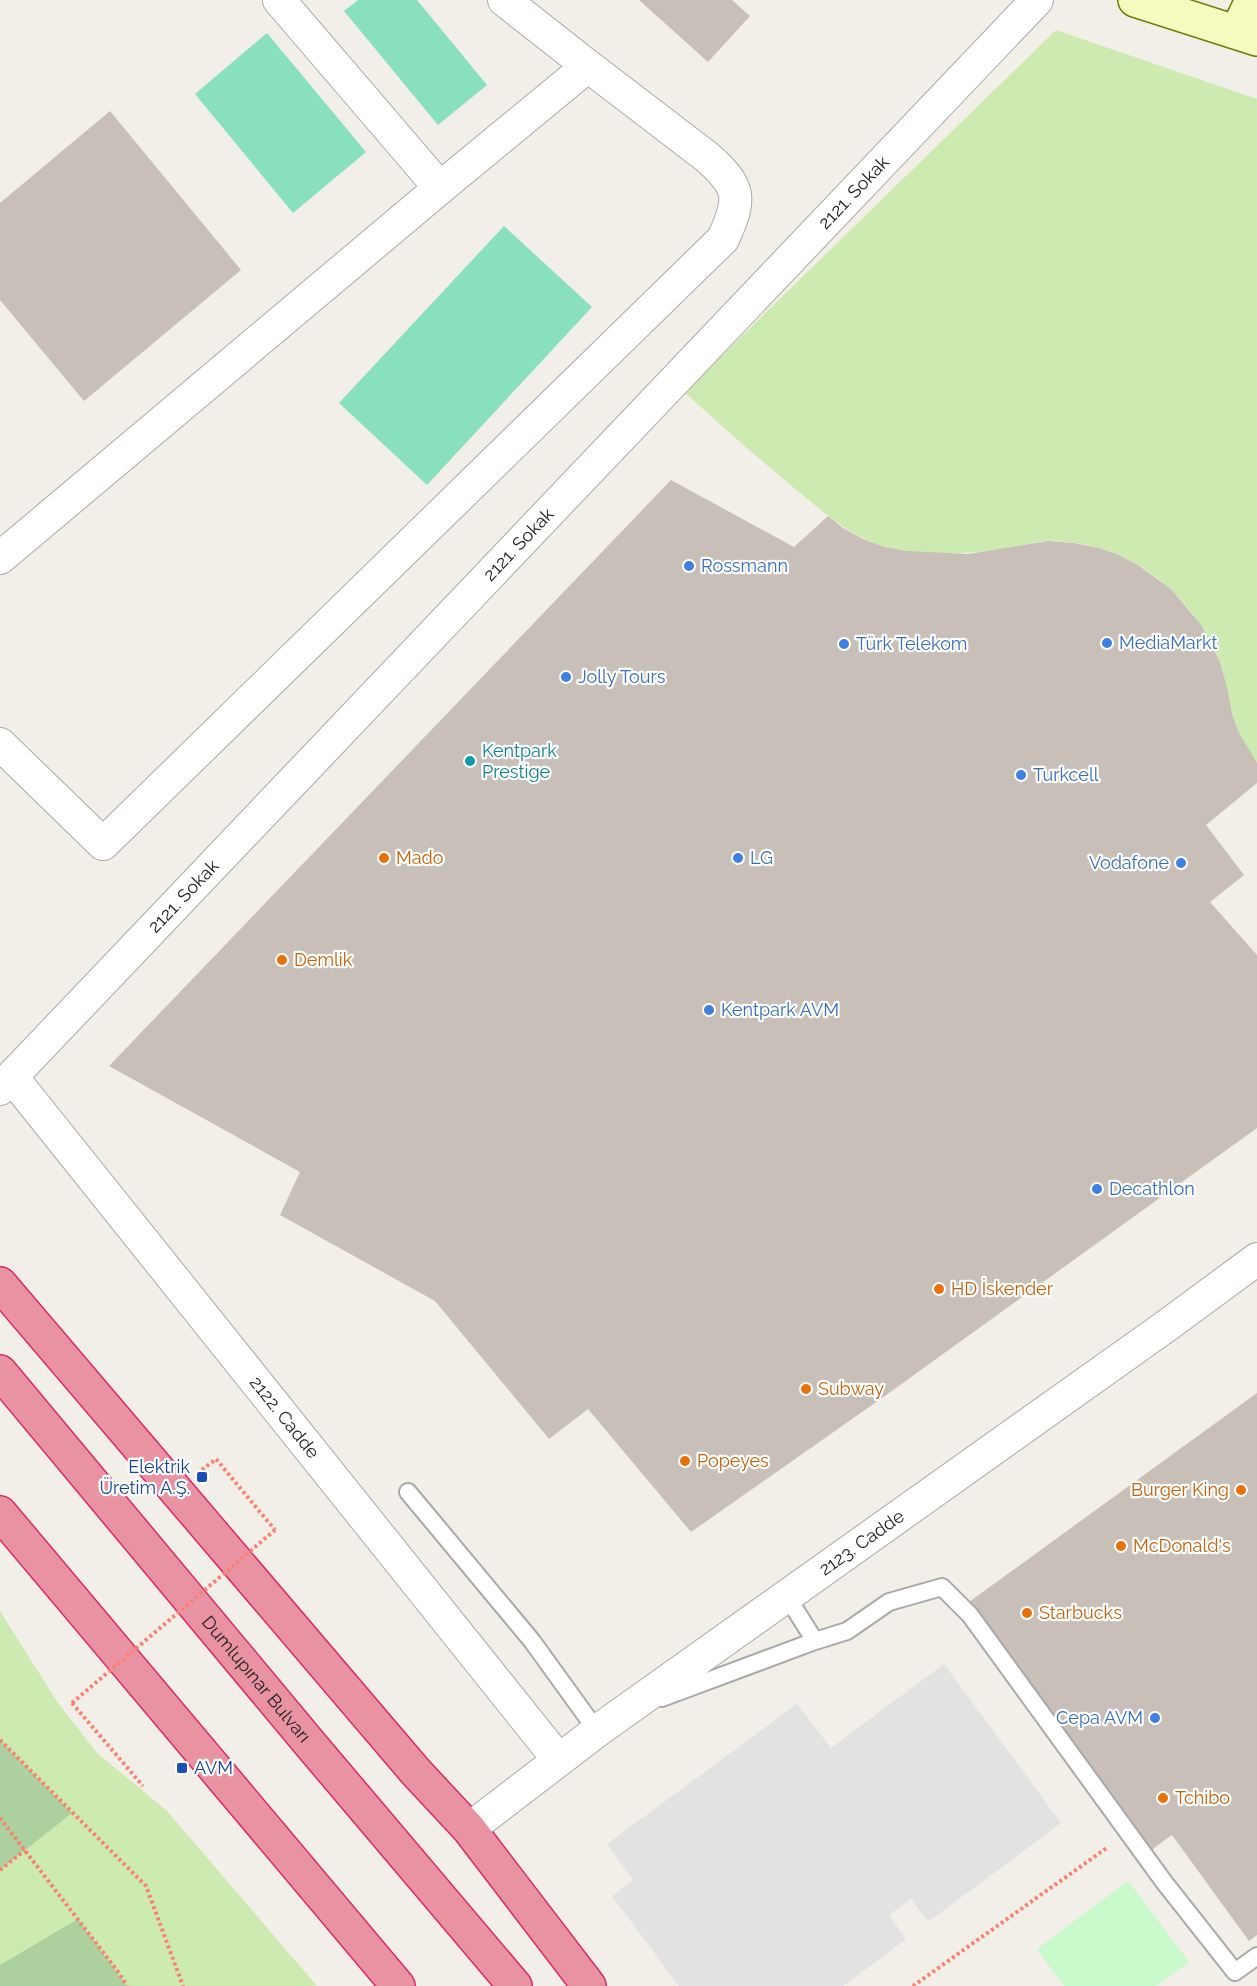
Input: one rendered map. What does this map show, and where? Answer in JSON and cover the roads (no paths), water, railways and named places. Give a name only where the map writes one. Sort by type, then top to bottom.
[{"type":"highway","points":[[0,1284],[415,1771],[469,1829],[589,1986]]},
{"type":"highway","name":"Dumlupınar Bulvarı","points":[[0,1372],[515,1986]]},
{"type":"highway","points":[[0,1513],[398,1986]]},
{"type":"street","points":[[279,0],[440,188]]},
{"type":"street","points":[[0,744],[103,844],[723,239],[733,218],[736,193],[725,173],[504,0]]},
{"type":"street","name":"2121. Sokak","points":[[6,1083],[1037,0]]},
{"type":"street","points":[[1135,0],[1247,36],[1252,0]]},
{"type":"street","points":[[0,558],[588,66]]},
{"type":"street","name":"2122. Cadde","points":[[6,1083],[558,1759]]},
{"type":"street","name":"2123. Cadde","points":[[469,1829],[558,1759],[1257,1259]]},
{"type":"lane","points":[[408,1492],[532,1641],[597,1731]]},
{"type":"lane","points":[[624,1712],[847,1631],[889,1602],[942,1587],[970,1615],[1164,1882],[1235,1972],[1257,1956]]},
{"type":"lane","points":[[786,1595],[815,1641]]},
{"type":"place","name":"Rossmann","points":[[689,566]]},
{"type":"place","name":"MediaMarkt","points":[[1107,643]]},
{"type":"place","name":"Türk Telekom","points":[[844,644]]},
{"type":"place","name":"Jolly Tours","points":[[566,677]]},
{"type":"place","name":"Kentpark Prestige","points":[[470,761]]},
{"type":"place","name":"Turkcell","points":[[1021,775]]},
{"type":"place","name":"Mado","points":[[384,858]]},
{"type":"place","name":"LG","points":[[738,858]]},
{"type":"place","name":"Vodafone","points":[[1181,863]]},
{"type":"place","name":"Demlik","points":[[282,960]]},
{"type":"place","name":"Kentpark AVM","points":[[709,1010]]},
{"type":"place","name":"Decathlon","points":[[1097,1189]]},
{"type":"place","name":"HD İskender","points":[[939,1289]]},
{"type":"place","name":"Subway","points":[[806,1389]]},
{"type":"place","name":"Popeyes","points":[[685,1461]]},
{"type":"place","name":"Elektrik Üretim A.Ş.","points":[[202,1477]]},
{"type":"place","name":"Burger King","points":[[1241,1490]]},
{"type":"place","name":"McDonald's","points":[[1121,1546]]},
{"type":"place","name":"Starbucks","points":[[1027,1613]]},
{"type":"place","name":"Cepa AVM","points":[[1155,1718]]},
{"type":"place","name":"AVM","points":[[182,1768]]},
{"type":"place","name":"Tchibo","points":[[1163,1798]]}]
